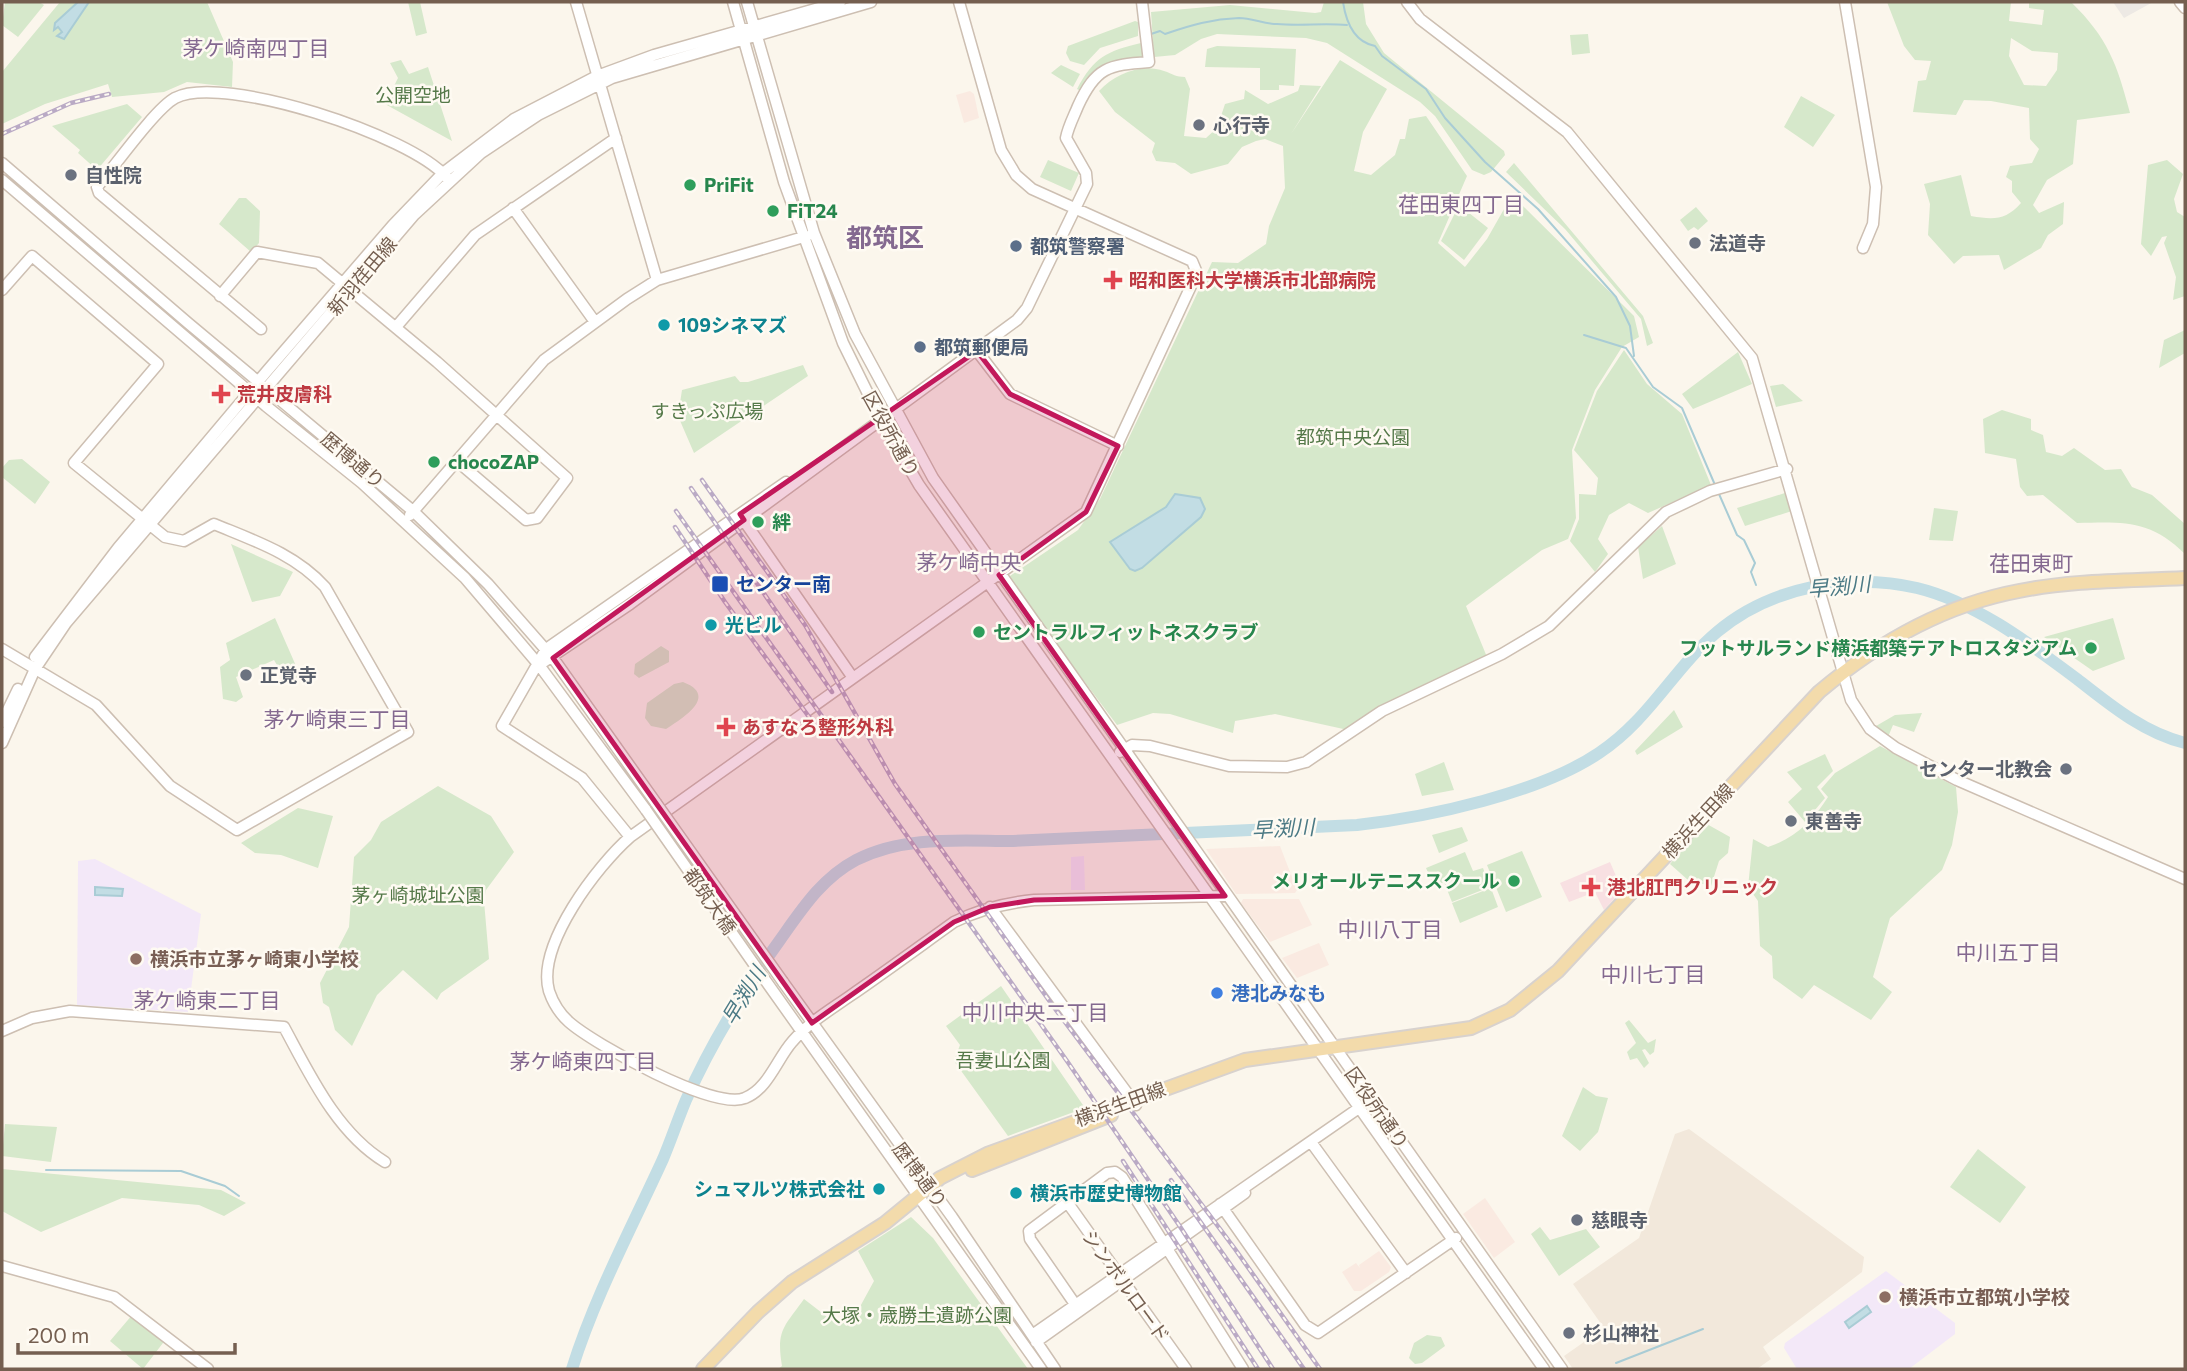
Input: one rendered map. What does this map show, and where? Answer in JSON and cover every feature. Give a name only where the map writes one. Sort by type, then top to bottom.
[{"type":"main road","name":"横浜生田線","points":[[704,1369],[785,1288],[987,1154],[1245,1060],[1320,1052],[1471,1028],[1532,995],[1558,971],[1798,713],[1844,672],[1894,639],[1940,616],[1979,601],[2043,587],[2185,578]]},
{"type":"street","points":[[576,2],[657,281]]},
{"type":"street","name":"区役所通り","points":[[733,2],[803,237],[843,342],[880,417],[919,485],[1544,1369]]},
{"type":"street","name":"区役所通り","points":[[747,2],[814,233],[855,334],[894,411],[933,478],[999,575],[1125,749],[1225,896],[1562,1369]]},
{"type":"street","name":"新羽荏田線","points":[[2,722],[33,667],[145,523],[346,288],[393,225],[446,176],[511,131],[598,80],[840,2]]},
{"type":"street","name":"新羽荏田線","points":[[755,31],[871,2]]},
{"type":"street","points":[[959,2],[1007,163],[1020,180],[1032,189],[1192,261],[1196,268],[1086,512],[630,836],[590,879],[552,947],[548,964],[548,988],[554,1005],[580,1030],[678,1084],[725,1100],[746,1098],[765,1082],[802,1031],[954,922],[990,907],[1034,900],[1225,896]]},
{"type":"street","points":[[630,836],[582,778],[502,726],[539,665],[550,653],[880,417],[894,411],[977,351],[1027,308],[1087,184],[1087,176],[1066,138],[1085,92],[1098,73],[1108,67],[1149,62],[1142,2]]},
{"type":"street","points":[[1407,2],[1420,19],[1567,132],[1734,332],[1752,358],[1759,373],[1844,672],[1857,711],[1870,729],[1896,748],[1957,780],[2185,878]]},
{"type":"street","points":[[1845,2],[1876,187],[1873,224],[1863,248]]},
{"type":"street","points":[[2180,2],[2185,8]]},
{"type":"street","points":[[261,330],[102,195],[97,187],[172,100],[202,94],[248,97],[309,110],[378,135],[446,176]]},
{"type":"street","points":[[396,327],[469,241],[616,138]]},
{"type":"street","name":"歴博通り","points":[[2,163],[413,511],[488,584],[550,653],[656,803]]},
{"type":"street","name":"歴博通り","points":[[2,180],[404,522],[465,578],[539,665],[646,810]]},
{"type":"street","points":[[513,208],[595,322]]},
{"type":"street","points":[[404,522],[544,360],[595,322],[657,281],[814,233]]},
{"type":"street","points":[[220,296],[257,252],[312,260],[497,413],[567,478],[537,518],[527,520],[457,461]]},
{"type":"street","points":[[2,290],[32,256],[158,364],[74,463],[145,523],[177,541],[192,538],[215,524],[290,557],[309,569],[325,587],[408,732],[237,830],[170,786],[96,705],[2,649]]},
{"type":"street","points":[[977,351],[1010,394],[1118,446]]},
{"type":"street","points":[[1112,757],[1132,745],[1150,746],[1229,766],[1287,766],[1306,762],[1382,711],[1538,633],[1666,512],[1710,491],[1787,469]]},
{"type":"street","points":[[742,517],[853,678]]},
{"type":"street","name":"新羽荏田線","points":[[2,743],[33,667]]},
{"type":"street","name":"都筑大橋","points":[[656,803],[783,982]]},
{"type":"street","name":"都筑大橋","points":[[646,810],[774,992]]},
{"type":"street","points":[[990,907],[1134,1102]]},
{"type":"street","name":"歴博通り","points":[[783,982],[1055,1369]]},
{"type":"street","name":"歴博通り","points":[[774,992],[1041,1369]]},
{"type":"street","points":[[2,1031],[32,1018],[70,1011],[284,1027],[312,1077],[353,1137],[385,1162]]},
{"type":"street","points":[[1034,1339],[1359,1108]]},
{"type":"street","points":[[1311,1142],[1406,1273]]},
{"type":"street","points":[[1077,1308],[1029,1234],[1033,1226],[1107,1173],[1115,1172],[1122,1177],[1243,1369]]},
{"type":"street","name":"シンボルロード","points":[[1067,1202],[1186,1369]]},
{"type":"street","points":[[1222,1207],[1313,1332],[1324,1331],[1464,1232]]},
{"type":"street","points":[[2,1266],[114,1297],[208,1369]]},
{"type":"highlighted area","points":[[977,351],[1010,394],[1118,446],[1086,512],[999,575],[1225,896],[1034,900],[990,907],[954,922],[812,1023],[553,658],[744,520],[740,514]]},
{"type":"shaded area","points":[[2113,2],[2153,2],[2124,18]]},
{"type":"shaded area","points":[[970,91],[974,94],[979,118],[964,123],[956,95]]},
{"type":"shaded area","points":[[1280,846],[1297,890],[1295,893],[1236,894],[1206,849]]},
{"type":"shaded area","points":[[1084,856],[1085,890],[1071,890],[1071,857]]},
{"type":"shaded area","name":"横浜市立茅ヶ崎東小学校","points":[[95,859],[201,914],[188,1012],[77,1005],[78,861]]},
{"type":"shaded area","name":"港北肛門クリニック","points":[[1610,862],[1622,890],[1604,910],[1595,892],[1569,902],[1560,883]]},
{"type":"shaded area","points":[[1243,899],[1299,899],[1312,925],[1270,942],[1241,903]]},
{"type":"shaded area","points":[[1319,943],[1329,965],[1297,978],[1282,958]]},
{"type":"shaded area","points":[[1689,1129],[1864,1257],[1862,1272],[1763,1347],[1771,1359],[1757,1369],[1573,1369],[1564,1356],[1604,1328],[1573,1284],[1639,1238],[1675,1134]]},
{"type":"shaded area","points":[[1485,1198],[1515,1242],[1494,1258],[1463,1214]]},
{"type":"shaded area","points":[[1379,1251],[1391,1267],[1389,1272],[1361,1291],[1354,1291],[1342,1272],[1356,1263],[1360,1268],[1359,1265]]},
{"type":"shaded area","name":"横浜市立都筑小学校","points":[[1886,1271],[1955,1323],[1955,1334],[1909,1369],[1797,1369],[1784,1348],[1785,1343]]},
{"type":"green space","points":[[5,2],[39,2],[44,5],[18,37],[2,25]]},
{"type":"green space","points":[[60,2],[207,2],[233,62],[232,87],[187,82],[164,92],[112,97],[108,84],[45,104],[2,124],[2,72]]},
{"type":"green space","points":[[408,2],[420,2],[427,33],[416,36]]},
{"type":"green space","points":[[1324,2],[1363,2],[1366,24],[1384,53],[1504,151],[1505,155],[1491,172],[1484,175],[1472,170],[1435,116],[1420,102],[1327,43],[1306,38],[1217,34],[1201,39],[1175,55],[1154,57],[1151,12],[1230,5],[1315,13],[1321,12]]},
{"type":"green space","points":[[1887,2],[2011,2],[2009,21],[2042,25],[2044,10],[2029,8],[2029,2],[2071,2],[2094,28],[2110,53],[2130,113],[2077,120],[2073,164],[2047,180],[2033,205],[2039,213],[2064,202],[2063,224],[2048,235],[2041,248],[2004,270],[1999,255],[1963,256],[1954,264],[1928,235],[1930,204],[1924,184],[1961,175],[1971,216],[1993,218],[2010,213],[2021,203],[2012,192],[2012,181],[2006,177],[2010,166],[2032,163],[2039,149],[2030,139],[2029,108],[1991,101],[1964,100],[1956,115],[1913,112],[1918,81],[1926,80],[1931,61],[1915,60],[1904,46]],"holes":[[[2011,38],[2032,51],[2058,53],[2057,70],[2046,86],[2024,85],[2009,56]]]},
{"type":"green space","points":[[1138,22],[1138,36],[1100,48],[1084,65],[1070,61],[1066,53],[1068,46]]},
{"type":"green space","points":[[1588,34],[1590,53],[1572,55],[1570,35]]},
{"type":"green space","points":[[1141,43],[1144,59],[1107,66],[1093,75],[1081,91],[1077,89],[1096,62],[1119,49]]},
{"type":"green space","points":[[1217,46],[1296,49],[1294,86],[1279,85],[1279,90],[1260,90],[1260,68],[1205,67],[1207,49]]},
{"type":"green space","name":"公開空地","points":[[401,60],[409,74],[428,67],[452,141],[385,104],[398,78],[390,63]]},
{"type":"green space","name":"都筑中央公園","points":[[1340,60],[1387,89],[1363,132],[1354,171],[1371,175],[1395,155],[1400,139],[1405,139],[1409,119],[1426,116],[1467,176],[1438,243],[1465,267],[1487,239],[1512,195],[1634,316],[1639,337],[1622,347],[1595,390],[1572,450],[1576,518],[1568,539],[1542,550],[1466,606],[1487,657],[1348,730],[1275,714],[1235,721],[1233,733],[1170,714],[1153,713],[1117,725],[1007,578],[1078,530],[1100,499],[1212,262],[1238,263],[1266,244],[1269,226],[1285,188],[1283,146],[1265,139],[1256,141],[1242,147],[1228,164],[1191,174],[1175,163],[1156,161],[1152,152],[1155,143],[1115,112],[1099,91],[1121,75],[1138,69],[1155,69],[1185,77],[1190,89],[1184,136],[1206,138],[1217,128],[1225,104],[1244,99],[1245,90],[1268,104],[1298,91],[1300,85],[1321,86],[1291,134]]},
{"type":"green space","points":[[1061,65],[1080,74],[1073,87],[1051,73]]},
{"type":"green space","points":[[1801,96],[1835,115],[1813,147],[1784,127]]},
{"type":"green space","points":[[127,104],[142,117],[97,170],[78,153],[80,150],[52,126]]},
{"type":"green space","points":[[1048,160],[1079,173],[1071,191],[1040,177]]},
{"type":"green space","points":[[2167,160],[2183,174],[2174,199],[2177,212],[2185,217],[2185,296],[2173,300],[2176,277],[2164,243],[2167,236],[2162,237],[2151,256],[2141,244],[2148,165]]},
{"type":"green space","points":[[1514,163],[1643,316],[1653,343],[1647,346],[1641,319],[1565,229],[1506,172]]},
{"type":"green space","points":[[239,198],[246,198],[260,211],[259,243],[251,252],[219,224]]},
{"type":"green space","points":[[1459,205],[1488,228],[1464,260],[1441,241]]},
{"type":"green space","points":[[1696,207],[1708,221],[1698,230],[1694,227],[1688,231],[1680,220]]},
{"type":"green space","points":[[2185,330],[2185,353],[2159,368],[2164,340]]},
{"type":"green space","points":[[1624,350],[1647,384],[1682,414],[1711,485],[1648,513],[1629,503],[1609,515],[1598,539],[1608,554],[1595,572],[1570,541],[1579,519],[1579,494],[1596,495],[1598,478],[1574,450],[1597,391]]},
{"type":"green space","points":[[1738,352],[1752,384],[1693,409],[1682,394]]},
{"type":"green space","name":"すきっぷ広場","points":[[803,365],[808,376],[694,453],[678,416],[682,390],[735,376],[740,382],[748,382]]},
{"type":"green space","points":[[1783,384],[1803,401],[1776,407],[1770,386]]},
{"type":"green space","points":[[2002,410],[2031,419],[2031,430],[2043,435],[2046,452],[2062,456],[2074,448],[2105,470],[2121,469],[2132,487],[2152,495],[2185,524],[2185,554],[2160,534],[2147,529],[2122,523],[2077,523],[2043,495],[2027,496],[2020,487],[2016,459],[1985,453],[1983,419]]},
{"type":"green space","points":[[22,459],[50,482],[35,504],[2,477],[2,468],[9,460]]},
{"type":"green space","points":[[1788,492],[1792,511],[1745,526],[1737,508]]},
{"type":"green space","points":[[1934,508],[1958,511],[1953,541],[1929,540]]},
{"type":"green space","points":[[1662,526],[1676,564],[1643,579],[1638,547]]},
{"type":"green space","points":[[231,544],[293,572],[280,596],[252,602]]},
{"type":"green space","points":[[275,618],[300,675],[291,682],[284,677],[274,660],[236,677],[243,697],[236,702],[223,699],[220,667],[230,660],[226,643]]},
{"type":"green space","name":"フットサルランド横浜都築テアトロスタジアム","points":[[2113,618],[2125,659],[2093,671],[2044,637]]},
{"type":"green space","points":[[661,646],[669,651],[669,662],[639,678],[634,674],[635,664]]},
{"type":"green space","points":[[683,682],[694,688],[698,694],[694,707],[666,729],[651,726],[645,718],[647,703],[674,684]]},
{"type":"green space","points":[[1674,710],[1683,727],[1637,755],[1635,751]]},
{"type":"green space","points":[[1922,713],[1914,732],[1893,725],[1888,737],[1876,726],[1895,715]]},
{"type":"green space","points":[[1880,746],[1956,787],[1958,812],[1952,845],[1942,870],[1890,918],[1873,977],[1892,992],[1871,1020],[1814,985],[1802,999],[1773,978],[1772,956],[1760,946],[1758,901],[1748,887],[1753,839],[1768,847],[1795,834],[1810,821],[1828,797],[1821,789],[1835,773]]},
{"type":"green space","points":[[1825,754],[1833,771],[1817,787],[1825,798],[1805,822],[1788,802],[1802,789],[1787,772]]},
{"type":"green space","points":[[1444,762],[1454,790],[1422,796],[1415,774]]},
{"type":"green space","name":"茅ヶ崎城址公園","points":[[438,786],[491,816],[514,852],[486,890],[484,901],[489,959],[441,993],[437,1000],[403,970],[377,995],[352,1046],[335,1030],[329,1007],[323,1003],[320,983],[349,927],[354,857],[371,840],[381,822]]},
{"type":"green space","points":[[298,808],[333,816],[318,868],[281,855],[255,853],[241,843]]},
{"type":"green space","points":[[1705,823],[1730,837],[1728,853],[1719,861],[1711,886],[1688,880],[1670,864]]},
{"type":"green space","points":[[1462,827],[1468,841],[1439,853],[1432,835]]},
{"type":"green space","name":"メリオールテニススクール","points":[[1522,851],[1542,897],[1506,912],[1487,865]]},
{"type":"green space","points":[[1465,852],[1473,871],[1483,868],[1490,887],[1452,902],[1444,882],[1434,886],[1426,868]]},
{"type":"green space","points":[[1491,888],[1498,907],[1460,923],[1452,903]]},
{"type":"green space","name":"吾妻山公園","points":[[1001,986],[1085,1108],[1008,1136],[954,1061],[960,1045],[946,1026]]},
{"type":"green space","points":[[1629,1020],[1648,1043],[1656,1039],[1654,1052],[1650,1055],[1645,1049],[1642,1050],[1649,1063],[1644,1068],[1637,1058],[1630,1060],[1627,1052],[1636,1043],[1625,1023]]},
{"type":"green space","points":[[1583,1087],[1596,1096],[1608,1098],[1598,1132],[1580,1151],[1562,1136]]},
{"type":"green space","points":[[5,1124],[57,1127],[51,1162],[2,1156]]},
{"type":"green space","points":[[1978,1149],[2026,1187],[2000,1223],[1950,1187]]},
{"type":"green space","points":[[2,1169],[221,1190],[246,1203],[224,1216],[199,1205],[122,1198],[41,1232],[2,1211]]},
{"type":"green space","name":"大塚・歳勝土遺跡公園","points":[[911,1217],[933,1238],[1028,1369],[778,1369],[782,1366],[780,1344],[783,1330],[804,1299],[826,1316],[845,1321],[856,1314],[874,1281],[858,1251]]},
{"type":"green space","points":[[1540,1227],[1550,1240],[1586,1229],[1600,1247],[1559,1276],[1531,1234]]},
{"type":"green space","points":[[133,1314],[166,1339],[143,1369],[110,1341]]},
{"type":"green space","points":[[1427,1335],[1441,1337],[1445,1346],[1422,1363],[1415,1364],[1409,1358],[1414,1343]]},
{"type":"water","points":[[78,2],[89,2],[64,39],[57,36],[62,32],[58,27],[54,30],[55,23]]},
{"type":"water","points":[[1175,494],[1200,498],[1205,509],[1201,517],[1142,568],[1135,571],[1130,569],[1110,542],[1166,507]]},
{"type":"water","points":[[95,887],[123,889],[122,896],[95,895]]},
{"type":"water","points":[[1867,1306],[1871,1312],[1849,1328],[1845,1322]]},
{"type":"waterway","points":[[1343,2],[1346,17],[1356,36],[1375,46],[1382,56],[1426,89],[1445,118],[1485,162],[1538,209],[1616,297],[1630,326],[1634,356]]},
{"type":"waterway","points":[[1151,34],[1160,31],[1165,34],[1202,23],[1239,18],[1272,24],[1347,25]]},
{"type":"waterway","points":[[1584,335],[1626,348],[1653,387],[1682,408],[1715,485]]},
{"type":"waterway","points":[[1719,494],[1737,535],[1744,540],[1755,563],[1751,572],[1756,585]]},
{"type":"waterway","name":"早渕川","points":[[572,1369],[602,1289],[663,1159],[686,1100],[729,1017],[796,917],[814,895],[844,867],[874,852],[894,846],[933,841],[1013,841],[1357,825],[1417,816],[1483,801],[1546,780],[1599,753],[1633,725],[1701,646],[1738,617],[1786,594],[1838,583],[1891,583],[1939,594],[1960,603],[2021,639],[2128,717],[2155,732],[2185,743]]},
{"type":"waterway","points":[[46,1170],[181,1171],[225,1186],[239,1196]]},
{"type":"waterway","points":[[1616,1363],[1703,1329]]},
{"type":"railway","points":[[2,134],[71,103],[109,94]]},
{"type":"railway","points":[[702,480],[805,625],[895,784],[1053,1006],[1235,1249],[1320,1369]]},
{"type":"railway","points":[[691,488],[832,692]]},
{"type":"railway","points":[[676,511],[1067,1061],[1273,1369]]},
{"type":"railway","points":[[675,527],[725,602],[812,721]]},
{"type":"railway","points":[[1123,1161],[1258,1369]]},
{"type":"railway","points":[[1171,1180],[1304,1369]]},
{"type":"place","name":"心行寺","points":[[1199,125]]},
{"type":"place","name":"自性院","points":[[71,175]]},
{"type":"place","name":"PriFit","points":[[690,185]]},
{"type":"place","name":"FiT24","points":[[773,211]]},
{"type":"place","name":"法道寺","points":[[1695,243]]},
{"type":"place","name":"都筑警察署","points":[[1016,246]]},
{"type":"place","name":"昭和医科大学横浜市北部病院","points":[[1113,280]]},
{"type":"place","name":"109シネマズ","points":[[664,325]]},
{"type":"place","name":"都筑郵便局","points":[[920,347]]},
{"type":"place","name":"荒井皮膚科","points":[[221,394]]},
{"type":"place","name":"chocoZAP","points":[[434,462]]},
{"type":"place","name":"絆","points":[[758,522]]},
{"type":"place","name":"センター南","points":[[720,584]]},
{"type":"place","name":"光ビル","points":[[711,625]]},
{"type":"place","name":"セントラルフィットネスクラブ","points":[[979,632]]},
{"type":"place","name":"フットサルランド横浜都築テアトロスタジアム","points":[[2091,648]]},
{"type":"place","name":"正覚寺","points":[[246,675]]},
{"type":"place","name":"あすなろ整形外科","points":[[726,727]]},
{"type":"place","name":"センター北教会","points":[[2066,769]]},
{"type":"place","name":"東善寺","points":[[1791,821]]},
{"type":"place","name":"メリオールテニススクール","points":[[1514,881]]},
{"type":"place","name":"港北肛門クリニック","points":[[1591,887]]},
{"type":"place","name":"横浜市立茅ヶ崎東小学校","points":[[136,959]]},
{"type":"place","name":"港北みなも","points":[[1217,993]]},
{"type":"place","name":"シュマルツ株式会社","points":[[879,1189]]},
{"type":"place","name":"横浜市歴史博物館","points":[[1016,1193]]},
{"type":"place","name":"慈眼寺","points":[[1577,1220]]},
{"type":"place","name":"横浜市立都筑小学校","points":[[1885,1297]]},
{"type":"place","name":"杉山神社","points":[[1569,1333]]},
{"type":"district","name":"茅ケ崎南四丁目","points":[[256,49]]},
{"type":"district","name":"荏田東四丁目","points":[[1461,205]]},
{"type":"district","name":"都筑区","points":[[885,238]]},
{"type":"district","name":"茅ケ崎中央","points":[[969,563]]},
{"type":"district","name":"荏田東町","points":[[2031,564]]},
{"type":"district","name":"茅ケ崎東三丁目","points":[[337,720]]},
{"type":"district","name":"中川八丁目","points":[[1390,930]]},
{"type":"district","name":"中川五丁目","points":[[2008,953]]},
{"type":"district","name":"中川七丁目","points":[[1653,975]]},
{"type":"district","name":"茅ケ崎東二丁目","points":[[207,1001]]},
{"type":"district","name":"中川中央二丁目","points":[[1035,1013]]},
{"type":"district","name":"茅ケ崎東四丁目","points":[[583,1062]]}]
